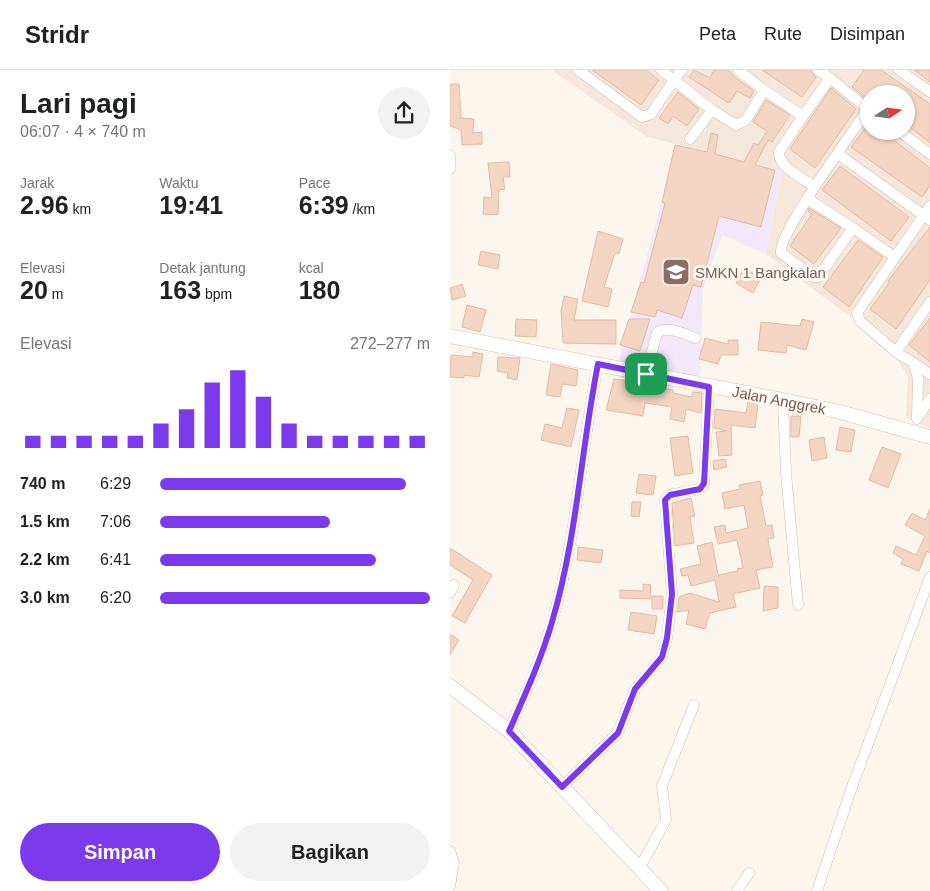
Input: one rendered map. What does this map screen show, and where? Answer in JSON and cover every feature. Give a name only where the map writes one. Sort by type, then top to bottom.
[{"type":"street","points":[[578,70],[642,117],[651,114],[682,70]]},
{"type":"street","points":[[661,70],[732,124],[739,125],[746,120],[764,90]]},
{"type":"street","points":[[738,70],[803,116]]},
{"type":"street","points":[[818,70],[860,103]]},
{"type":"street","points":[[899,70],[930,92]]},
{"type":"street","points":[[816,188],[782,163],[779,152],[830,78]]},
{"type":"street","points":[[690,139],[712,110]]},
{"type":"street","points":[[852,228],[821,275],[814,278],[783,256],[782,244],[808,199],[860,122]]},
{"type":"street","points":[[911,140],[930,154]]},
{"type":"street","points":[[450,154],[450,169]]},
{"type":"street","points":[[838,154],[927,217]]},
{"type":"street","points":[[808,199],[895,257]]},
{"type":"street","points":[[930,206],[927,217],[895,257],[857,316],[860,321],[896,352],[930,374]]},
{"type":"street","points":[[896,352],[930,302]]},
{"type":"street","points":[[646,374],[657,333],[661,330],[673,330],[696,338]]},
{"type":"street","name":"Jalan Anggrek","points":[[450,336],[709,387],[913,424],[930,437]]},
{"type":"street","points":[[913,424],[918,379],[914,363]]},
{"type":"street","points":[[509,731],[536,671],[553,621],[580,481],[598,364]]},
{"type":"street","points":[[562,787],[618,733],[635,689],[662,657],[667,638],[672,594],[665,500],[670,495],[700,489],[704,485],[709,387]]},
{"type":"street","points":[[913,424],[930,399]]},
{"type":"street","points":[[783,400],[787,482],[798,605]]},
{"type":"street","points":[[817,891],[852,787],[930,577]]},
{"type":"street","points":[[450,686],[509,731],[661,891]]},
{"type":"street","points":[[640,867],[666,820],[662,786],[694,705]]},
{"type":"street","points":[[450,851],[454,863],[450,886]]},
{"type":"street","points":[[737,891],[749,873]]},
{"type":"shaded area","points":[[552,70],[930,70],[930,428],[906,418],[908,377],[888,345],[766,254],[782,171],[647,137]]},
{"type":"shaded area","name":"SMKN 1 Bangkalan","points":[[677,144],[782,171],[766,254],[722,235],[703,289],[700,377],[618,363]]},
{"type":"building","points":[[592,70],[646,70],[659,80],[641,105]]},
{"type":"building","points":[[694,70],[710,78],[714,70],[729,70],[732,75],[754,91],[750,98],[737,91],[729,103],[689,77]]},
{"type":"building","points":[[762,70],[810,70],[816,77],[802,97]]},
{"type":"building","points":[[864,70],[881,70],[903,85],[860,85],[860,94],[852,87]]},
{"type":"building","points":[[914,70],[930,70],[930,82],[921,75]]},
{"type":"building","points":[[450,84],[459,84],[461,118],[474,119],[473,133],[482,132],[482,144],[462,145],[461,130],[450,126]]},
{"type":"building","points":[[831,88],[856,109],[815,168],[790,149]]},
{"type":"building","points":[[678,92],[699,109],[687,126],[673,116],[668,124],[659,118]]},
{"type":"building","points":[[915,94],[930,104],[930,143],[915,131]]},
{"type":"building","name":"SMKN 1 Bangkalan","points":[[766,100],[790,115],[772,142],[768,140],[755,165],[775,170],[761,227],[719,216],[701,287],[693,285],[682,318],[657,310],[655,317],[631,312],[641,282],[644,283],[665,203],[662,202],[675,145],[707,152],[711,133],[718,135],[715,154],[744,162],[754,143],[758,145],[767,131],[753,122]]},
{"type":"building","points":[[860,135],[860,140],[894,140],[930,168],[930,186],[922,197],[851,147]]},
{"type":"building","points":[[509,162],[510,177],[503,177],[505,189],[499,190],[498,215],[483,214],[484,197],[492,198],[488,163]]},
{"type":"building","points":[[840,166],[909,217],[891,241],[822,190]]},
{"type":"building","points":[[809,208],[841,228],[814,264],[790,246],[812,214],[808,211]]},
{"type":"building","points":[[930,227],[930,280],[896,329],[870,309],[890,282],[888,281]]},
{"type":"building","points":[[598,231],[623,239],[619,254],[615,253],[604,287],[612,289],[608,307],[582,301]]},
{"type":"building","points":[[858,240],[883,257],[849,307],[823,287]]},
{"type":"building","points":[[481,251],[500,255],[498,269],[478,265]]},
{"type":"building","points":[[744,268],[761,278],[753,293],[736,283]]},
{"type":"building","points":[[462,284],[466,296],[452,300],[450,288]]},
{"type":"building","points":[[564,296],[578,299],[574,320],[616,320],[616,344],[563,343],[561,311]]},
{"type":"building","points":[[467,305],[486,310],[480,332],[462,327]]},
{"type":"building","points":[[930,318],[930,362],[909,345]]},
{"type":"building","points":[[516,319],[537,320],[536,337],[515,336]]},
{"type":"building","points":[[629,319],[650,319],[640,351],[620,345]]},
{"type":"building","points":[[802,319],[814,322],[806,350],[787,345],[786,353],[758,350],[761,322],[800,326]]},
{"type":"building","points":[[705,338],[728,344],[728,340],[738,340],[738,355],[721,355],[718,364],[699,359]]},
{"type":"building","points":[[473,352],[483,354],[479,377],[464,375],[464,378],[450,377],[451,355],[473,357]]},
{"type":"building","points":[[498,357],[520,358],[517,380],[507,378],[508,373],[497,371]]},
{"type":"building","points":[[551,364],[578,370],[576,386],[562,384],[560,397],[546,395]]},
{"type":"building","points":[[614,379],[648,383],[647,386],[673,390],[673,393],[692,397],[693,392],[702,393],[701,413],[686,409],[684,422],[670,419],[672,407],[645,403],[643,416],[606,410]]},
{"type":"building","points":[[748,402],[758,404],[755,428],[731,425],[732,455],[719,456],[716,432],[726,431],[714,428],[715,409],[746,413]]},
{"type":"building","points":[[567,408],[579,410],[571,447],[541,440],[545,424],[562,428]]},
{"type":"building","points":[[791,416],[801,416],[799,437],[791,437]]},
{"type":"building","points":[[840,427],[855,430],[851,452],[836,450]]},
{"type":"building","points":[[688,436],[693,473],[675,476],[670,438]]},
{"type":"building","points":[[824,437],[827,458],[812,461],[809,440]]},
{"type":"building","points":[[882,447],[901,454],[888,488],[869,480]]},
{"type":"building","points":[[725,459],[727,467],[714,470],[713,461]]},
{"type":"building","points":[[639,474],[656,476],[653,495],[636,493]]},
{"type":"building","points":[[760,481],[763,495],[760,496],[766,526],[772,525],[774,538],[768,539],[773,567],[756,570],[760,588],[733,594],[736,607],[710,613],[705,629],[686,624],[689,610],[677,612],[679,597],[690,593],[719,602],[715,580],[691,586],[688,575],[682,576],[680,569],[701,564],[697,546],[712,542],[718,575],[738,571],[737,569],[743,568],[737,540],[718,544],[714,527],[725,525],[726,533],[748,528],[744,505],[725,509],[722,493],[740,489],[739,485]]},
{"type":"building","points":[[691,498],[695,516],[690,517],[694,543],[675,546],[672,503]]},
{"type":"building","points":[[632,502],[641,502],[639,517],[631,516]]},
{"type":"building","points":[[930,509],[930,553],[927,551],[919,571],[901,564],[903,559],[893,553],[896,546],[916,555],[925,536],[905,525],[912,513],[925,520]]},
{"type":"building","points":[[578,547],[603,550],[601,563],[577,560]]},
{"type":"building","points":[[450,548],[492,575],[465,623],[452,616],[473,580],[450,565]]},
{"type":"building","points":[[643,584],[651,585],[650,599],[620,598],[620,590],[643,591]]},
{"type":"building","points":[[764,586],[778,587],[778,608],[763,611]]},
{"type":"building","points":[[652,596],[663,596],[663,609],[652,609]]},
{"type":"building","points":[[631,612],[657,616],[654,634],[628,630]]},
{"type":"building","points":[[450,634],[459,640],[450,655]]},
{"type":"place","name":"SMKN 1 Bangkalan","points":[[676,272]]},
{"type":"route","points":[[598,364],[646,374],[709,387],[704,483],[700,489],[670,495],[665,500],[672,594],[667,638],[662,657],[635,689],[618,733],[562,787],[509,731],[536,671],[553,621],[580,481],[592,393],[598,364]]}]
